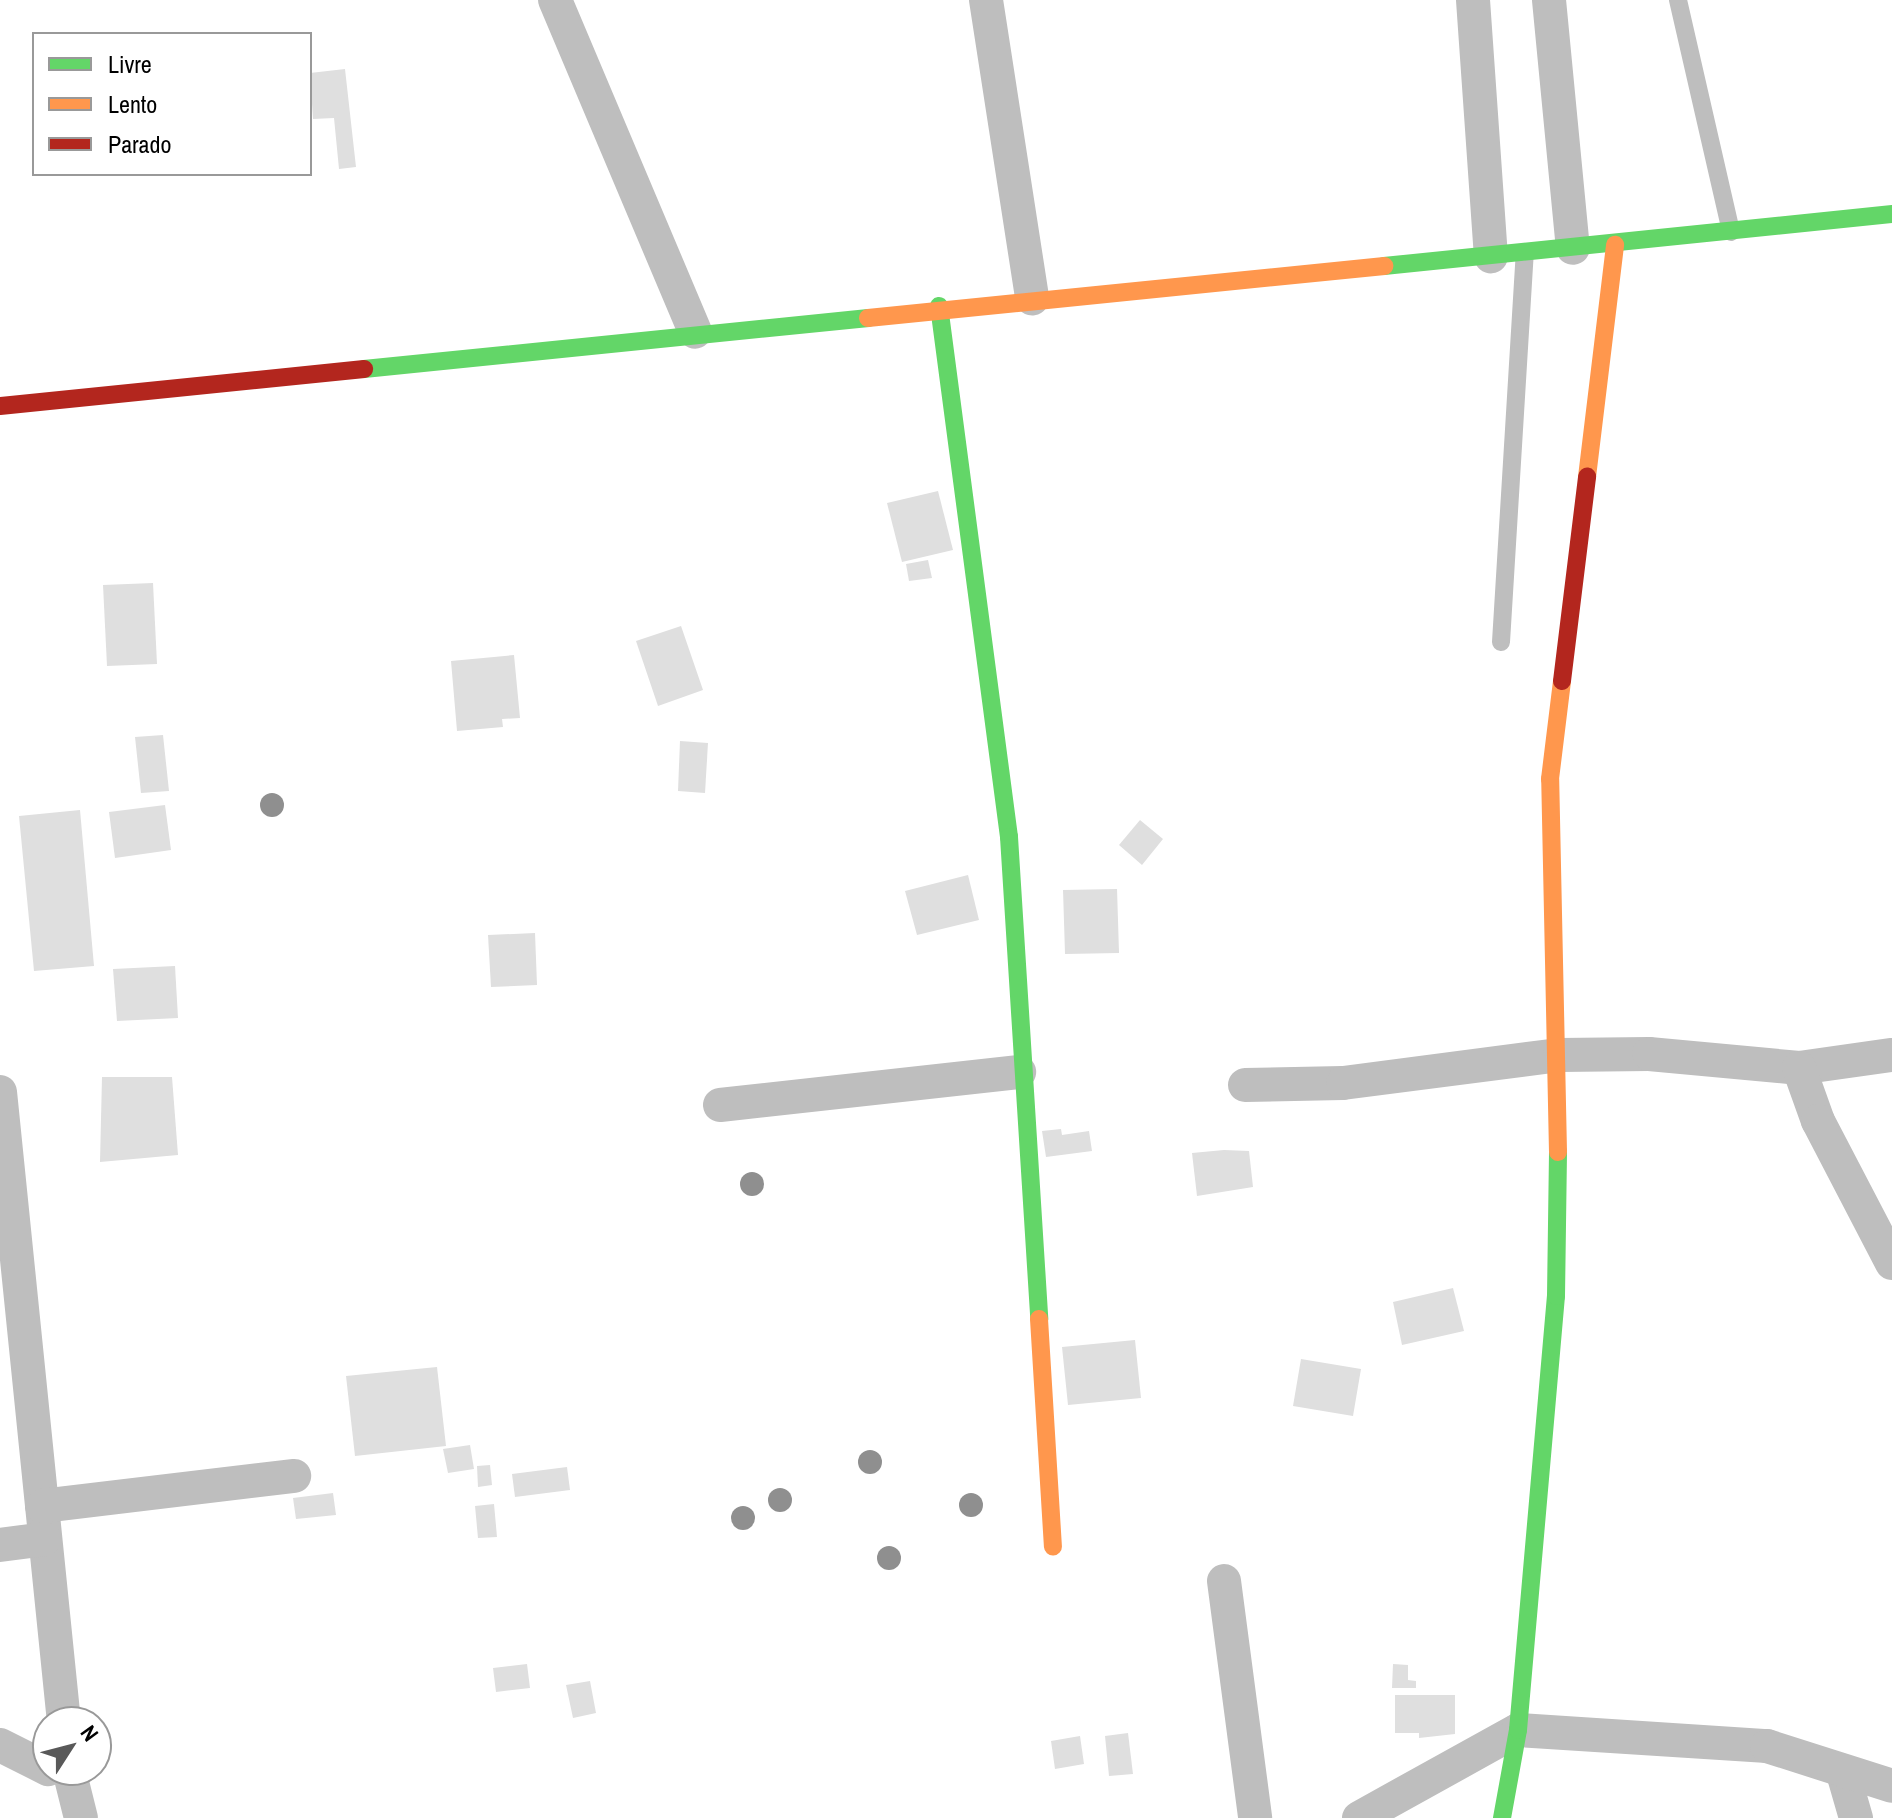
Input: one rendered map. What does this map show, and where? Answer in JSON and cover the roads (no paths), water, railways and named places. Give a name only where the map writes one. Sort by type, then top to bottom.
[{"type":"street","points":[[555,0],[695,332]]},
{"type":"street","points":[[986,0],[1032,298]]},
{"type":"street","points":[[1473,0],[1491,256]]},
{"type":"street","points":[[1549,0],[1573,248]]},
{"type":"street","points":[[0,406],[939,306],[1615,245],[1892,214]]},
{"type":"street","points":[[1502,1818],[1518,1730],[1556,1296],[1560,1055],[1550,779],[1615,245]]},
{"type":"street","points":[[939,306],[1009,837],[1019,1072],[1053,1547]]},
{"type":"street","points":[[1245,1085],[1343,1083],[1560,1055],[1649,1054],[1799,1068],[1892,1055]]},
{"type":"street","points":[[1799,1068],[1818,1121],[1892,1263]]},
{"type":"street","points":[[720,1105],[1019,1072]]},
{"type":"street","points":[[0,1092],[62,1706]]},
{"type":"street","points":[[42,1506],[294,1476]]},
{"type":"street","points":[[0,1545],[45,1539]]},
{"type":"street","points":[[1224,1581],[1255,1818]]},
{"type":"street","points":[[1359,1818],[1518,1730],[1767,1746],[1843,1773],[1892,1786]]},
{"type":"street","points":[[0,1745],[32,1760]]},
{"type":"street","points":[[1843,1773],[1856,1818]]},
{"type":"street","points":[[66,1786],[81,1818]]},
{"type":"lane","points":[[1678,0],[1731,232]]},
{"type":"lane","points":[[1501,642],[1525,253]]}]
